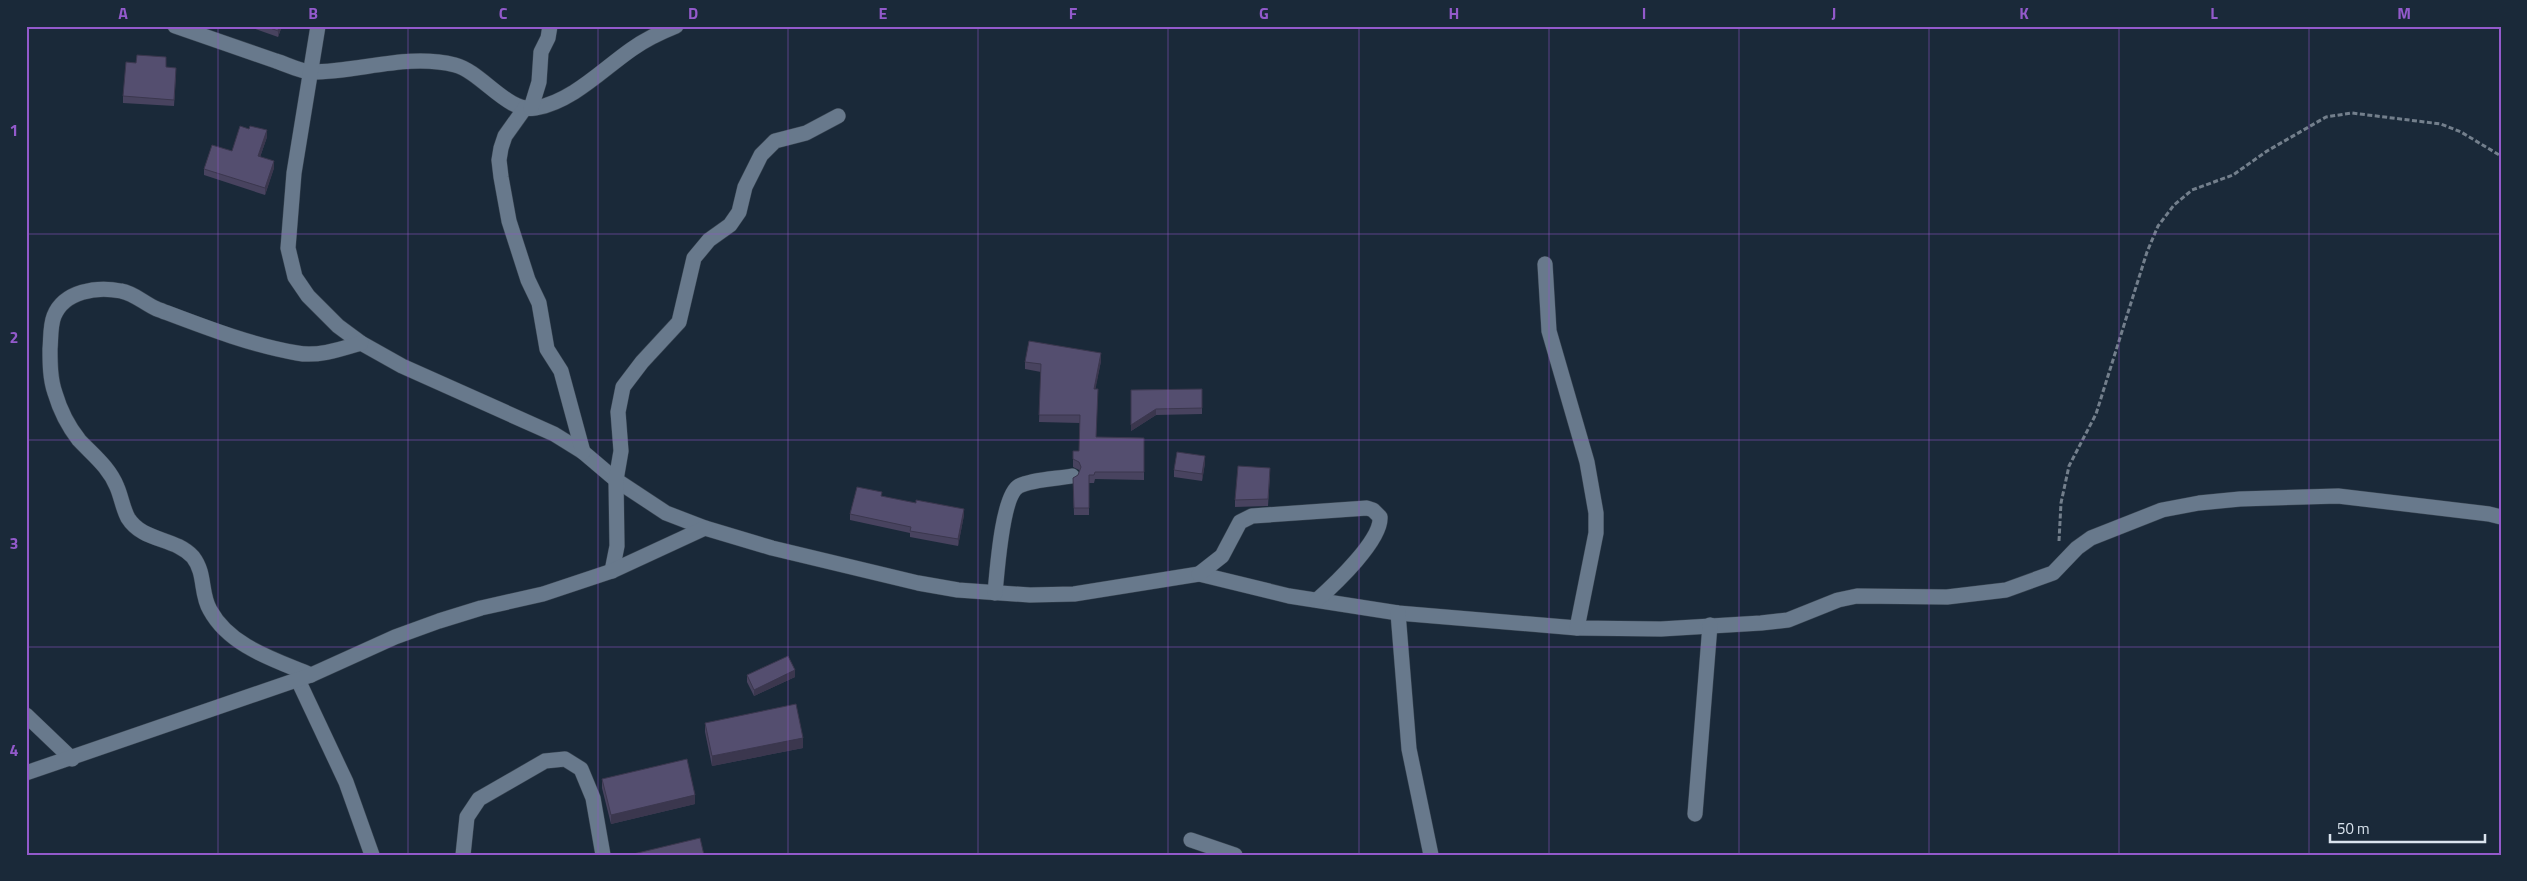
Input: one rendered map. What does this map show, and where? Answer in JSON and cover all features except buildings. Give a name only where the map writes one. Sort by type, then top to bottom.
[{"type":"street","points":[[175,26],[310,72],[394,62],[429,60],[456,65],[484,81],[512,103],[528,108],[554,102],[583,85],[634,48],[676,26]]},
{"type":"street","points":[[318,26],[294,173],[288,248],[295,277],[308,296],[338,326],[361,343],[402,366],[554,434],[583,452],[616,480],[666,513],[705,528],[772,548],[918,583],[958,590],[1074,594],[1199,574],[1317,600],[1398,613],[1577,628],[1661,628],[1788,620],[1838,600],[1857,596],[1947,597],[2006,590],[2053,573],[2077,548],[2091,538],[2162,510],[2199,504],[2240,499],[2338,496],[2501,517]]},
{"type":"street","points":[[550,26],[548,38],[541,52],[539,82],[528,108],[506,136],[500,148],[498,160],[509,221],[528,280],[539,303],[547,349],[561,371],[583,452]]},
{"type":"street","points":[[612,571],[617,546],[616,480],[621,451],[618,412],[623,387],[642,362],[679,322],[694,258],[709,240],[730,225],[739,212],[745,186],[761,155],[775,141],[806,133],[838,116]]},
{"type":"street","points":[[1545,264],[1549,331],[1564,390],[1587,462],[1596,513],[1596,533],[1577,628]]},
{"type":"street","points":[[361,343],[337,350],[298,354],[186,320],[152,306],[124,291],[109,289],[86,291],[71,297],[59,307],[53,318],[50,364],[54,391],[66,421],[114,480],[128,517],[141,532],[168,541],[192,556],[201,569],[205,597],[210,611],[221,625],[238,641],[305,677],[372,855]]},
{"type":"street","points":[[995,592],[1004,523],[1012,492],[1019,486],[1072,476]]},
{"type":"street","points":[[1199,574],[1222,556],[1240,522],[1252,516],[1338,510],[1373,510],[1380,518],[1378,529],[1349,570],[1317,600]]},
{"type":"street","points":[[26,773],[305,677],[395,637],[439,621],[543,594],[612,571],[705,528]]},
{"type":"street","points":[[1398,613],[1409,749],[1431,855]]},
{"type":"street","points":[[1695,814],[1710,625]]},
{"type":"street","points":[[26,715],[72,758]]},
{"type":"street","points":[[463,855],[467,817],[479,799],[545,761],[565,759],[581,769],[593,798],[603,855]]},
{"type":"street","points":[[1191,840],[1235,855]]},
{"type":"path","points":[[2060,566],[2058,544],[2061,503],[2069,466],[2096,414],[2147,252],[2158,226],[2174,204],[2192,190],[2233,175],[2267,151],[2326,117],[2352,113],[2441,124],[2461,132],[2501,156]]}]
